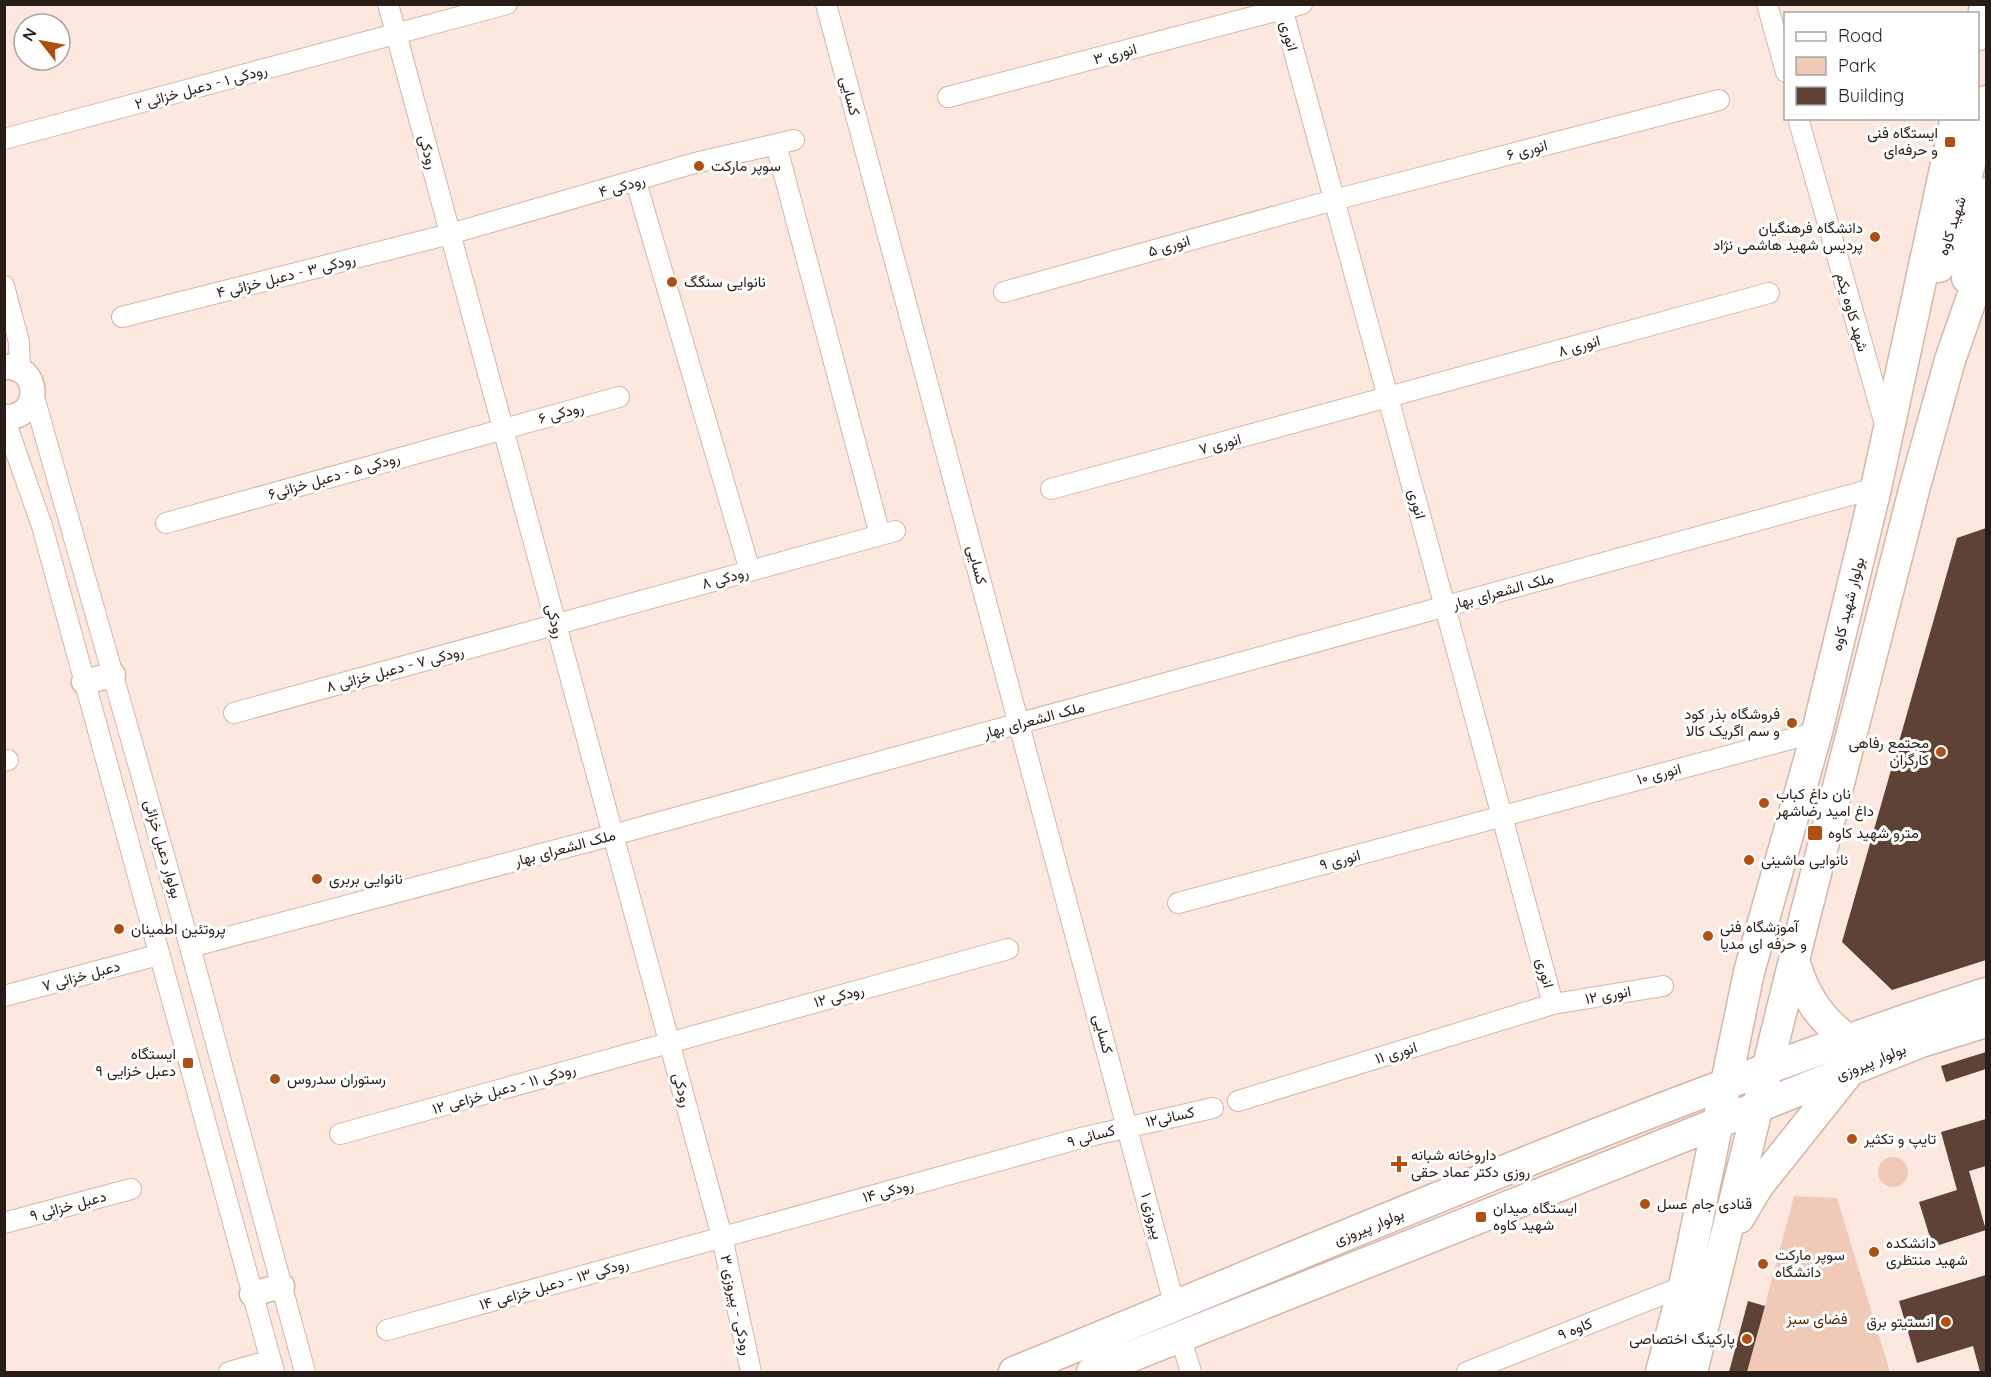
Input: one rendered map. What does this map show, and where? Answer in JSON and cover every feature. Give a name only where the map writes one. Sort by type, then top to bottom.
[{"type":"main road","points":[[1979,28],[1986,4]]},
{"type":"main road","name":"شهید کاوه","points":[[1908,348],[1954,226],[1986,101]]},
{"type":"main road","name":"بولوار شهید کاوه","points":[[1718,1124],[1749,972],[1816,732],[1876,488],[1956,120]]},
{"type":"main road","name":"شهید کاوه","points":[[1950,360],[1986,193]]},
{"type":"main road","points":[[1692,1372],[1794,960],[1950,360],[1986,257]]},
{"type":"main road","points":[[1794,960],[1801,984],[1813,1006],[1828,1025],[1848,1040]]},
{"type":"main road","name":"بولوار پیروزی","points":[[1014,1372],[1551,1152],[1848,1040],[1986,993]]},
{"type":"main road","name":"بولوار پیروزی","points":[[1718,1124],[1921,1042],[1986,1022]]},
{"type":"main road","points":[[1724,1244],[1758,1186],[1850,1070]]},
{"type":"main road","points":[[1092,1372],[1718,1124]]},
{"type":"main road","points":[[1661,1372],[1684,1286],[1718,1124]]},
{"type":"main road","points":[[1655,1148],[1686,1161],[1704,1187]]},
{"type":"street","name":"رودکی","points":[[388,4],[722,1237]]},
{"type":"street","name":"رودکی ۱ - دعبل خزائی ۲","points":[[4,139],[507,4]]},
{"type":"street","name":"کسایی","points":[[826,4],[1128,1126]]},
{"type":"street","name":"انوری ۳","points":[[948,97],[1282,7],[1302,4]]},
{"type":"street","points":[[1767,4],[1784,68]]},
{"type":"street","name":"انوری","points":[[1282,7],[1553,1004]]},
{"type":"street","name":"انوری ۶","points":[[1334,200],[1719,100]]},
{"type":"street","name":"شهد کاوه یکم","points":[[1799,120],[1888,436]]},
{"type":"street","name":"رودکی ۴","points":[[450,234],[636,182],[695,163],[785,142],[887,533]]},
{"type":"street","points":[[636,182],[750,571]]},
{"type":"street","name":"انوری ۵","points":[[1004,292],[1334,200]]},
{"type":"street","name":"رودکی ۳ - دعبل خزائی ۴","points":[[122,317],[450,234]]},
{"type":"street","points":[[4,286],[20,342],[12,368],[33,384],[34,397],[23,413],[4,418],[42,526],[158,955],[273,1366],[229,1372]]},
{"type":"street","name":"انوری ۸","points":[[1389,399],[1768,293]]},
{"type":"street","name":"بولوار دعبل خزائی","points":[[34,397],[190,946],[305,1372]]},
{"type":"street","name":"رودکی ۶","points":[[503,429],[619,397]]},
{"type":"street","name":"انوری ۷","points":[[1051,489],[1389,399]]},
{"type":"street","name":"رودکی ۵ - دعبل خزائی۶","points":[[166,523],[503,429]]},
{"type":"street","name":"ملک الشعرای بهار","points":[[190,946],[613,835],[1876,488]]},
{"type":"street","name":"رودکی ۸","points":[[556,624],[887,533]]},
{"type":"street","name":"رودکی ۷ - دعبل خزائی ۸","points":[[234,713],[556,624]]},
{"type":"street","points":[[84,682],[113,675]]},
{"type":"street","name":"انوری ۱۰","points":[[1502,816],[1816,732]]},
{"type":"street","name":"انوری ۹","points":[[1178,903],[1502,816]]},
{"type":"street","name":"رودکی ۱۲","points":[[669,1043],[1008,949]]},
{"type":"street","name":"دعبل خزائی ۷","points":[[4,996],[158,955]]},
{"type":"street","name":"انوری ۱۲","points":[[1553,1004],[1663,986]]},
{"type":"street","name":"انوری ۱۱","points":[[1238,1101],[1553,1004]]},
{"type":"street","name":"رودکی ۱۱ - دعبل خزاعی ۱۲","points":[[340,1134],[669,1043]]},
{"type":"street","name":"کسائی۱۲","points":[[1128,1126],[1213,1108]]},
{"type":"street","name":"کسائی ۹","points":[[1054,1146],[1128,1126]]},
{"type":"street","name":"پیروزی ۱","points":[[1128,1126],[1176,1306]]},
{"type":"street","name":"رودکی ۱۴","points":[[722,1237],[1054,1146]]},
{"type":"street","name":"دعبل خزائی ۹","points":[[4,1223],[131,1189]]},
{"type":"street","name":"رودکی ۱۳ - دعبل خزاعی ۱۴","points":[[387,1330],[722,1237]]},
{"type":"street","name":"رودکی - پیروزی ۳","points":[[722,1237],[751,1372]]},
{"type":"street","points":[[252,1294],[282,1286]]},
{"type":"street","name":"کاوه ۹","points":[[1467,1372],[1684,1286]]},
{"type":"street","points":[[1180,1336],[1191,1372]]},
{"type":"green space","points":[[1893,1157],[1904,1161],[1908,1172],[1904,1183],[1893,1187],[1882,1183],[1878,1172],[1882,1161]]},
{"type":"green space","name":"فضای سبز","points":[[1794,1196],[1837,1198],[1890,1372],[1747,1372]]},
{"type":"building","name":"مجتمع رفاهی کارگران","points":[[1986,528],[1986,960],[1892,990],[1842,942],[1957,538]]},
{"type":"building","points":[[1986,1052],[1986,1069],[1946,1082],[1941,1066]]},
{"type":"building","points":[[1986,1119],[1986,1166],[1969,1171],[1986,1230],[1933,1247],[1919,1202],[1957,1190],[1941,1132]]},
{"type":"building","name":"انستیتو برق","points":[[1986,1275],[1986,1372],[1980,1372],[1973,1346],[1917,1363],[1899,1301]]},
{"type":"building","name":"پارکینگ اختصاصی","points":[[1748,1301],[1765,1306],[1747,1372],[1729,1372]]},
{"type":"place","name":"ایستگاه فنی و حرفه‌ای","points":[[1950,142]]},
{"type":"place","name":"سوپر مارکت","points":[[699,166]]},
{"type":"place","name":"دانشگاه فرهنگیان پردیس شهید هاشمی نژاد","points":[[1875,237]]},
{"type":"place","name":"نانوایی سنگگ","points":[[672,282]]},
{"type":"place","name":"فروشگاه بذر کود و سم اگریک کالا","points":[[1792,723]]},
{"type":"place","name":"مجتمع رفاهی کارگران","points":[[1941,752]]},
{"type":"place","name":"نان داغ کباب داغ امید رضاشهر","points":[[1764,803]]},
{"type":"place","name":"مترو شهید کاوه","points":[[1815,833]]},
{"type":"place","name":"نانوایی ماشینی","points":[[1749,860]]},
{"type":"place","name":"نانوایی بربری","points":[[317,879]]},
{"type":"place","name":"پروتئین اطمینان","points":[[119,929]]},
{"type":"place","name":"آموزشگاه فنی و حرفه ای مدیا","points":[[1708,936]]},
{"type":"place","name":"ایستگاه دعبل خزایی ۹","points":[[188,1063]]},
{"type":"place","name":"رستوران سدروس","points":[[275,1079]]},
{"type":"place","name":"تایپ و تکثیر","points":[[1852,1139]]},
{"type":"place","name":"داروخانه شبانه روزی دکتر عماد حقی","points":[[1399,1164]]},
{"type":"place","name":"قنادی جام عسل","points":[[1645,1204]]},
{"type":"place","name":"ایستگاه میدان شهید کاوه","points":[[1481,1217]]},
{"type":"place","name":"دانشکده شهید منتظری","points":[[1874,1252]]},
{"type":"place","name":"سوپر مارکت دانشگاه","points":[[1763,1264]]},
{"type":"place","name":"انستیتو برق","points":[[1946,1322]]},
{"type":"place","name":"پارکینگ اختصاصی","points":[[1747,1339]]}]
